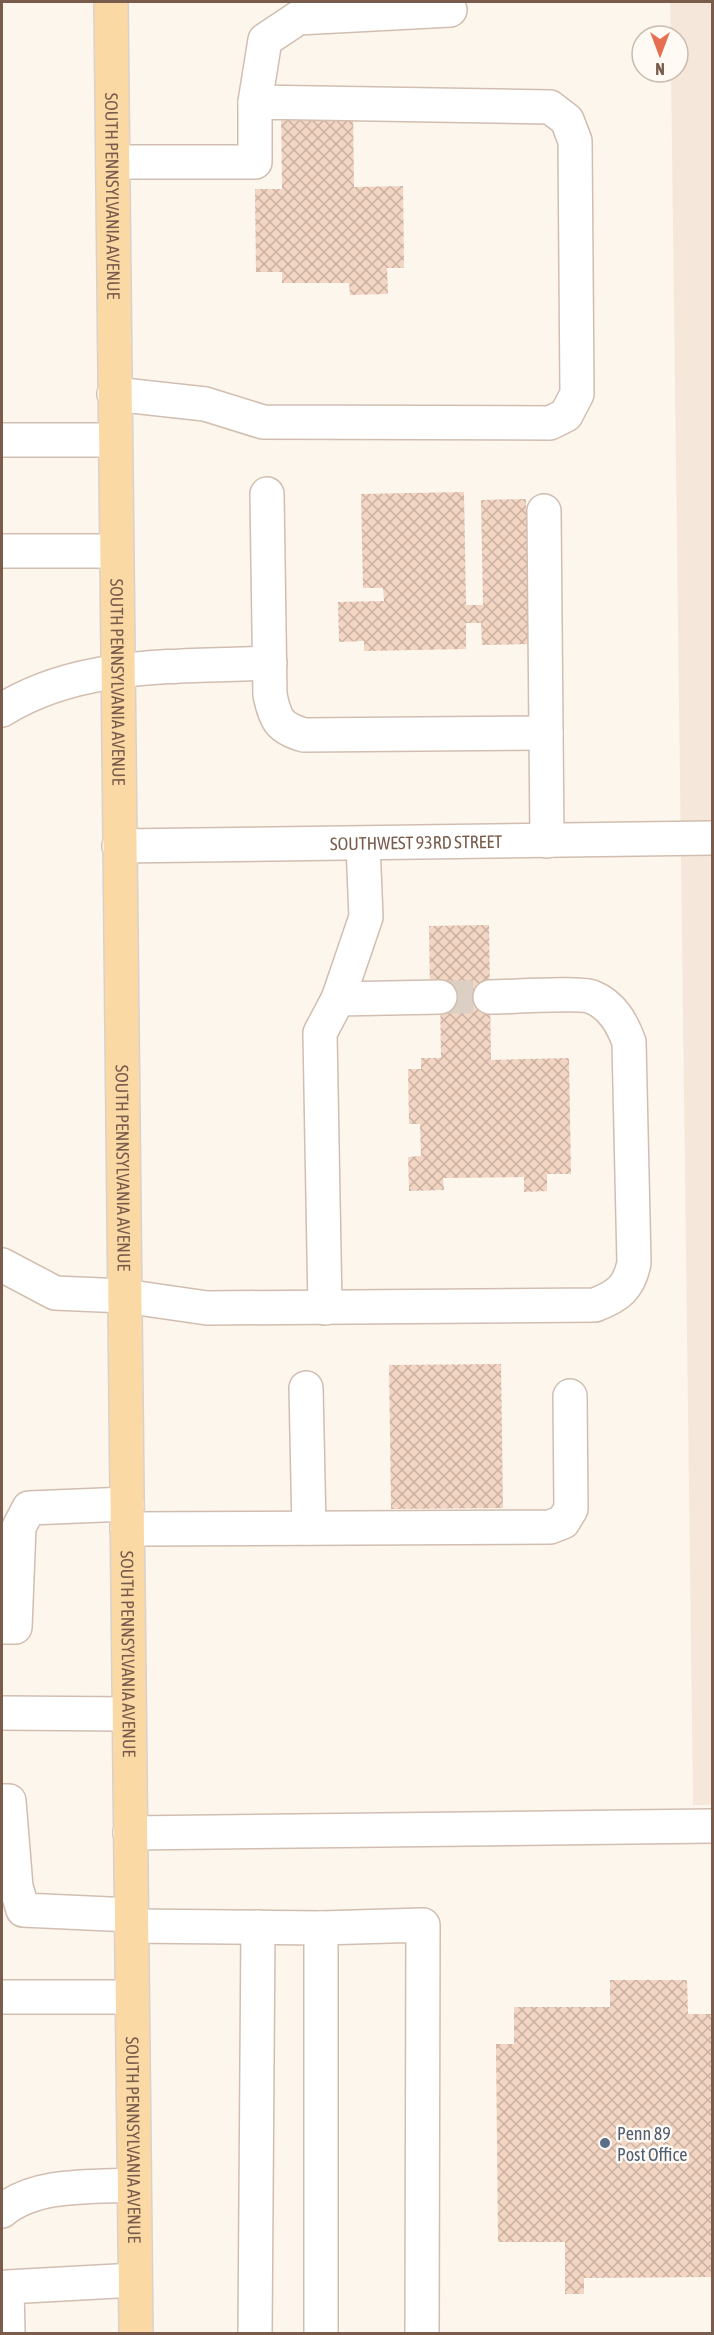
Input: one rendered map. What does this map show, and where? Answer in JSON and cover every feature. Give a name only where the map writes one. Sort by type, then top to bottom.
[{"type":"main road","name":"SOUTH PENNSYLVANIA AVENUE","points":[[111,2],[136,2334]]},
{"type":"street","points":[[112,162],[255,162],[255,102],[265,40],[298,18],[450,10]]},
{"type":"street","points":[[114,394],[205,404],[262,422],[550,423],[566,415],[577,394],[575,141],[567,120],[550,106],[255,102]]},
{"type":"street","points":[[2,440],[115,440]]},
{"type":"street","points":[[267,494],[270,695],[275,716],[288,731],[304,735],[546,732]]},
{"type":"street","points":[[544,511],[547,841]]},
{"type":"street","points":[[2,551],[116,551]]},
{"type":"street","points":[[2,710],[21,697],[117,670],[270,663]]},
{"type":"street","name":"SOUTHWEST 93RD STREET","points":[[119,846],[363,845],[712,838]]},
{"type":"street","points":[[325,1308],[320,1033],[338,999],[366,917],[363,845]]},
{"type":"street","points":[[2,1265],[55,1293],[124,1296],[207,1308],[595,1305],[623,1290],[630,1279],[634,1263],[630,1042],[623,1025],[611,1009],[591,996],[490,997]]},
{"type":"street","points":[[338,999],[440,997]]},
{"type":"street","points":[[306,1388],[309,1528]]},
{"type":"street","points":[[2,1627],[15,1627],[19,1527],[29,1508],[127,1517],[309,1528],[550,1527],[562,1522],[572,1509],[570,1396]]},
{"type":"street","points":[[2,1713],[129,1714]]},
{"type":"street","points":[[2,1801],[9,1801],[16,1887],[23,1910],[131,1921],[258,1927],[423,1925],[422,2334]]},
{"type":"street","points":[[130,1833],[712,1827]]},
{"type":"street","points":[[255,2334],[258,1927]]},
{"type":"street","points":[[321,1928],[321,2334]]},
{"type":"street","points":[[2,1997],[132,1997]]},
{"type":"street","points":[[2,2211],[21,2197],[72,2188],[134,2185]]},
{"type":"street","points":[[9,2334],[4,2287],[135,2280]]},
{"type":"shaded area","points":[[670,2],[712,2],[712,1805],[693,1805],[671,84],[690,84],[690,24],[671,24]]},
{"type":"building","points":[[353,107],[354,187],[403,186],[404,268],[387,268],[388,294],[350,295],[349,283],[282,283],[282,272],[256,272],[255,189],[282,189],[281,108]]},
{"type":"building","points":[[464,492],[466,605],[483,605],[481,500],[526,499],[529,644],[482,645],[481,623],[466,623],[466,649],[364,651],[364,641],[339,642],[338,602],[384,601],[383,588],[363,588],[361,494]]},
{"type":"building","points":[[489,925],[491,1060],[569,1058],[571,1174],[547,1174],[547,1191],[524,1192],[524,1177],[443,1178],[444,1190],[409,1191],[408,1157],[421,1156],[420,1124],[409,1124],[408,1069],[421,1069],[421,1058],[441,1058],[440,992],[430,993],[429,926]]},
{"type":"building","points":[[501,1364],[503,1508],[391,1509],[389,1365]]},
{"type":"building","name":"Penn 89 Post Office","points":[[610,1980],[687,1980],[688,2014],[712,2014],[712,2277],[584,2278],[584,2294],[565,2294],[565,2242],[498,2242],[496,2044],[514,2044],[514,2007],[610,2007]]},
{"type":"tunnel","points":[[440,997],[490,997]]},
{"type":"place","name":"Penn 89 Post Office","points":[[605,2143]]}]
